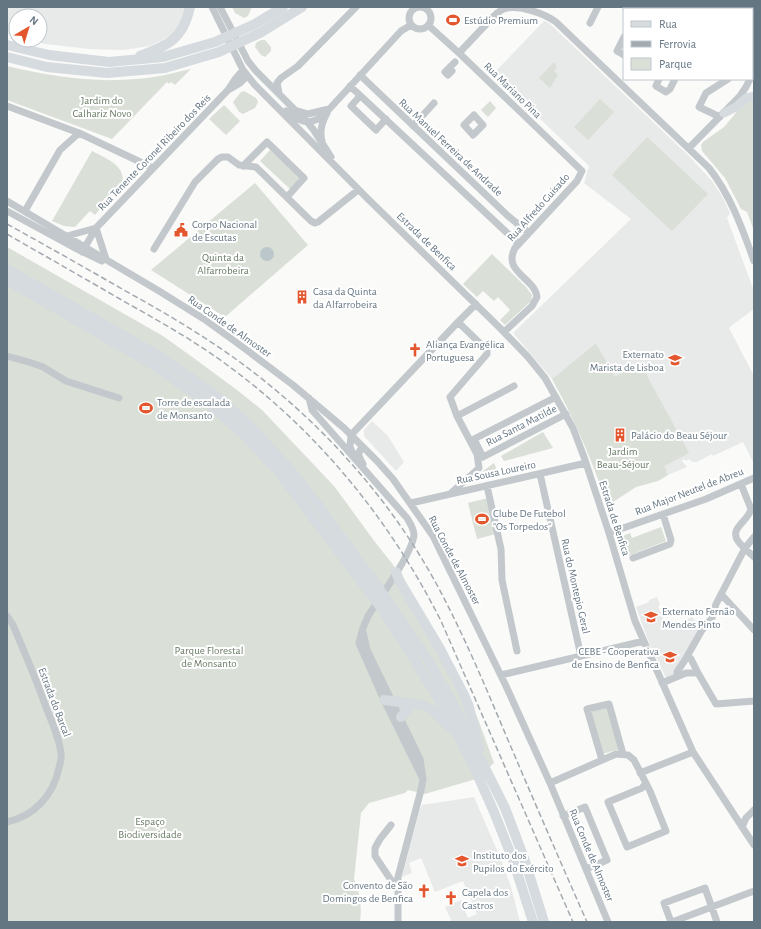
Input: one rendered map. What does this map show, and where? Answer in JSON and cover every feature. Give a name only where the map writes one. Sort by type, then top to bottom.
[{"type":"highway","points":[[127,60],[169,43],[181,32],[187,20],[190,7]]},
{"type":"highway","points":[[7,45],[49,55],[109,62],[163,57],[215,42],[255,24],[283,7]]},
{"type":"highway","points":[[7,57],[47,67],[107,73],[165,68],[219,52],[260,33],[302,7]]},
{"type":"highway","points":[[7,269],[161,357],[214,395],[249,425],[286,465],[314,500],[389,611],[426,657],[449,696],[505,808],[519,844],[544,922]]},
{"type":"highway","points":[[7,280],[155,366],[208,403],[242,433],[279,472],[374,590]]},
{"type":"highway","points":[[396,572],[399,580],[439,647],[466,701],[483,763]]},
{"type":"highway","points":[[389,611],[459,737],[494,812],[513,860],[533,922]]},
{"type":"highway","points":[[388,700],[422,705],[431,709],[459,737]]},
{"type":"highway","points":[[400,717],[412,704]]},
{"type":"main road","points":[[722,115],[736,107],[746,98],[754,96]]},
{"type":"street","name":"Estrada de Benfica","points":[[212,7],[245,73],[358,190],[504,332],[528,357],[545,378],[573,428],[609,533],[635,621],[665,682],[693,752],[754,845]]},
{"type":"street","name":"Estrada de Benfica","points":[[220,7],[242,51],[256,71],[307,122],[324,145],[336,166]]},
{"type":"street","points":[[281,95],[277,87],[279,80],[298,66],[356,7]]},
{"type":"street","points":[[459,53],[502,9],[512,7],[517,8],[544,15],[556,22],[709,168],[724,188],[737,215],[754,261]]},
{"type":"street","points":[[590,23],[598,7]]},
{"type":"street","points":[[416,8],[425,8],[431,18],[428,25],[424,28],[414,28],[409,20],[409,15],[416,8]]},
{"type":"street","points":[[276,106],[296,118],[307,122],[316,120],[329,109],[401,31],[411,25]]},
{"type":"street","name":"Rua Mariano Pina","points":[[428,25],[582,171]]},
{"type":"street","points":[[623,39],[617,51],[623,54]]},
{"type":"street","points":[[449,68],[455,62]]},
{"type":"street","name":"Rua Tenente Coronel Ribeiro dos Reis","points":[[84,249],[96,228],[228,90],[240,83],[245,73]]},
{"type":"street","name":"Rua Manuel Ferreira de Andrade","points":[[360,75],[508,216],[529,233]]},
{"type":"street","points":[[659,80],[656,86],[666,92],[670,89],[674,80]]},
{"type":"street","points":[[722,115],[699,107],[706,93],[726,80]]},
{"type":"street","points":[[689,148],[745,90],[750,80]]},
{"type":"street","points":[[350,86],[519,244]]},
{"type":"street","points":[[368,103],[366,98],[368,94],[372,91],[378,93]]},
{"type":"street","points":[[360,96],[351,106],[376,130],[386,119]]},
{"type":"street","points":[[413,126],[434,104]]},
{"type":"street","points":[[7,106],[79,133],[153,168]]},
{"type":"street","points":[[294,108],[308,114],[329,109]]},
{"type":"street","points":[[324,145],[320,132],[329,109]]},
{"type":"street","points":[[25,211],[60,150],[79,133]]},
{"type":"street","points":[[243,166],[267,142],[304,178],[287,197]]},
{"type":"street","points":[[154,249],[195,182],[222,157],[228,157],[239,165],[256,167],[311,221],[315,223],[358,190]]},
{"type":"street","name":"Rua Alfredo Guisado","points":[[504,332],[532,306],[537,297],[533,288],[514,267],[512,260],[513,252],[577,181],[582,171]]},
{"type":"street","points":[[7,201],[67,236],[84,249]]},
{"type":"street","points":[[7,211],[124,270]]},
{"type":"street","points":[[499,226],[504,229],[510,227],[512,222],[508,216]]},
{"type":"street","points":[[67,236],[96,228],[106,259]]},
{"type":"street","name":"Rua Conde de Almoster","points":[[84,249],[106,259],[204,319],[264,362],[309,398],[351,435],[393,479],[433,536],[501,675],[550,783],[608,922]]},
{"type":"street","points":[[460,320],[469,305],[468,296]]},
{"type":"street","points":[[355,459],[350,447],[351,435],[476,304]]},
{"type":"street","points":[[451,493],[479,468],[477,454],[457,416],[450,396],[487,354],[487,350],[460,320]]},
{"type":"street","points":[[7,356],[43,367],[66,381],[119,398]]},
{"type":"street","points":[[457,416],[514,386]]},
{"type":"street","name":"Rua Santa Matilde","points":[[556,397],[474,439],[483,457],[566,414]]},
{"type":"street","points":[[309,398],[312,410],[407,518],[412,527],[414,536],[408,553],[368,616],[359,643],[388,700],[423,779]]},
{"type":"street","points":[[363,447],[358,454],[366,472]]},
{"type":"street","name":"Rua Sousa Loureiro","points":[[410,503],[586,463]]},
{"type":"street","name":"Rua do Montepio Geral","points":[[540,474],[581,656]]},
{"type":"street","name":"Rua Major Neutel de Abreu","points":[[609,533],[706,499],[754,478]]},
{"type":"street","points":[[741,484],[750,508],[748,518],[738,527],[736,532],[738,541],[754,557]]},
{"type":"street","points":[[487,486],[502,549],[502,580],[517,651]]},
{"type":"street","points":[[633,558],[670,544],[671,540],[663,514]]},
{"type":"street","points":[[677,676],[677,672],[702,630],[712,618],[716,604],[745,548],[754,537]]},
{"type":"street","points":[[721,594],[754,630]]},
{"type":"street","name":"Estrada do Barcal","points":[[7,616],[13,624],[58,736],[61,755],[58,773],[49,794],[35,810],[16,820],[7,822]]},
{"type":"street","points":[[501,675],[644,641]]},
{"type":"street","points":[[691,659],[716,704],[754,701]]},
{"type":"street","points":[[665,682],[686,673],[698,673]]},
{"type":"street","points":[[388,700],[400,717],[420,760],[423,779],[398,877],[398,922]]},
{"type":"street","points":[[602,760],[587,709],[609,704],[623,754]]},
{"type":"street","points":[[640,772],[693,752]]},
{"type":"street","points":[[550,783],[616,754],[623,754],[634,760],[650,791],[666,831],[628,847],[608,802],[642,788],[646,784]]},
{"type":"street","points":[[563,816],[585,807],[607,860],[586,869]]},
{"type":"street","points":[[742,827],[746,818],[754,810]]},
{"type":"street","points":[[391,825],[375,848],[375,856],[391,880],[397,884]]},
{"type":"street","points":[[717,922],[712,907],[705,888],[664,903],[672,922],[712,907],[754,891]]},
{"type":"shaded area","points":[[7,7],[186,7],[177,31],[150,46],[123,50],[89,49],[48,44],[48,8],[8,8],[7,34]]},
{"type":"shaded area","points":[[544,21],[549,23],[690,157],[712,181],[723,198],[730,213],[727,218],[754,291],[754,309],[729,328],[754,376],[754,464],[743,442],[713,456],[712,454],[697,462],[692,462],[689,459],[686,461],[684,459],[682,461],[687,467],[668,475],[596,343],[552,379],[513,333],[631,219],[584,183],[589,166],[531,110],[532,108],[495,72]]},
{"type":"shaded area","points":[[264,247],[270,247],[274,251],[274,257],[270,261],[264,261],[260,257],[260,251]]},
{"type":"shaded area","points":[[372,421],[388,436],[404,462],[396,471],[364,436],[364,430]]},
{"type":"shaded area","name":"CEBE - Cooperativa de Ensino de Benfica","points":[[657,597],[660,605],[658,606],[667,628],[692,617],[702,628],[675,674],[666,678],[648,640],[636,607]]},
{"type":"shaded area","name":"Instituto dos Pupilos do Exército","points":[[474,797],[500,857],[511,887],[520,922],[450,922],[451,920],[445,907],[461,900],[468,918],[477,914],[463,881],[435,892],[421,858],[409,863],[412,873],[402,877],[422,805]]},
{"type":"green space","points":[[232,7],[252,7],[248,16],[244,18],[235,13]]},
{"type":"green space","points":[[261,40],[265,40],[271,47],[271,51],[265,57],[261,55],[255,47],[256,43]]},
{"type":"green space","points":[[554,62],[557,67],[554,71],[558,75],[550,88],[539,78]]},
{"type":"green space","name":"Jardim do Calhariz Novo","points":[[7,66],[54,76],[103,80],[150,78],[191,69],[175,85],[171,82],[169,84],[167,82],[112,139],[7,100]]},
{"type":"green space","points":[[244,91],[256,98],[258,102],[255,108],[243,114],[239,112],[233,102],[241,92]]},
{"type":"green space","points":[[600,99],[614,112],[588,140],[574,127]]},
{"type":"green space","points":[[754,99],[754,231],[747,212],[741,209],[725,178],[702,151],[701,145],[724,127],[745,102]]},
{"type":"green space","points":[[490,101],[496,108],[488,117],[481,110]]},
{"type":"green space","points":[[224,105],[240,121],[226,135],[209,119]]},
{"type":"green space","points":[[647,137],[708,194],[672,231],[612,175]]},
{"type":"green space","points":[[270,150],[301,178],[290,189],[260,161]]},
{"type":"green space","points":[[92,151],[113,162],[117,166],[123,182],[95,215],[90,211],[75,227],[64,226],[52,221]]},
{"type":"green space","name":"Quinta da Alfarrobeira","points":[[255,183],[308,245],[225,317],[151,270]]},
{"type":"green space","name":"Parque Florestal de Monsanto","points":[[7,247],[163,336],[262,410],[334,486],[394,566],[410,591],[460,679],[478,719],[494,763],[476,779],[425,794],[408,790],[405,793],[369,803],[361,813],[354,879],[360,900],[360,922],[7,922]]},
{"type":"green space","points":[[492,254],[526,287],[532,295],[531,301],[505,325],[500,320],[510,310],[498,297],[494,301],[483,291],[477,297],[463,284]]},
{"type":"green space","name":"Jardim Beau-Séjour","points":[[596,343],[615,377],[640,363],[689,453],[664,466],[668,475],[658,481],[636,487],[607,506],[583,441],[552,379]]},
{"type":"green space","points":[[543,432],[553,448],[504,461],[501,456]]},
{"type":"green space","points":[[494,463],[498,473],[485,477],[483,471]]},
{"type":"green space","name":"Clube De Futebol \"Os Torpedos\"","points":[[488,498],[496,534],[477,539],[468,503]]},
{"type":"green space","points":[[661,527],[666,541],[625,557],[618,538],[630,533],[632,538]]},
{"type":"green space","points":[[605,707],[609,711],[620,749],[602,754],[590,715],[593,710]]},
{"type":"railway","points":[[7,224],[157,309],[225,351],[257,375],[310,420],[358,471],[401,526],[420,555],[447,604],[466,642],[587,922]]},
{"type":"railway","points":[[7,234],[172,329],[223,362],[257,388],[289,416],[319,446],[347,478],[374,511],[398,546],[421,583],[441,621],[573,922]]},
{"type":"place","name":"Estúdio Premium","points":[[453,20]]},
{"type":"place","name":"Corpo Nacional de Escutas","points":[[181,230]]},
{"type":"place","name":"Casa da Quinta da Alfarrobeira","points":[[302,297]]},
{"type":"place","name":"Aliança Evangélica Portuguesa","points":[[415,350]]},
{"type":"place","name":"Externato Marista de Lisboa","points":[[675,360]]},
{"type":"place","name":"Torre de escalada de Monsanto","points":[[146,408]]},
{"type":"place","name":"Palácio do Beau Séjour","points":[[620,435]]},
{"type":"place","name":"Clube De Futebol \"Os Torpedos\"","points":[[482,519]]},
{"type":"place","name":"Externato Fernão Mendes Pinto","points":[[651,617]]},
{"type":"place","name":"CEBE - Cooperativa de Ensino de Benfica","points":[[670,657]]},
{"type":"place","name":"Instituto dos Pupilos do Exército","points":[[462,861]]},
{"type":"place","name":"Convento de São Domingos de Benfica","points":[[424,891]]},
{"type":"place","name":"Capela dos Castros","points":[[451,898]]},
{"type":"park label","name":"Espaço Biodiversidade","points":[[150,827]]}]
